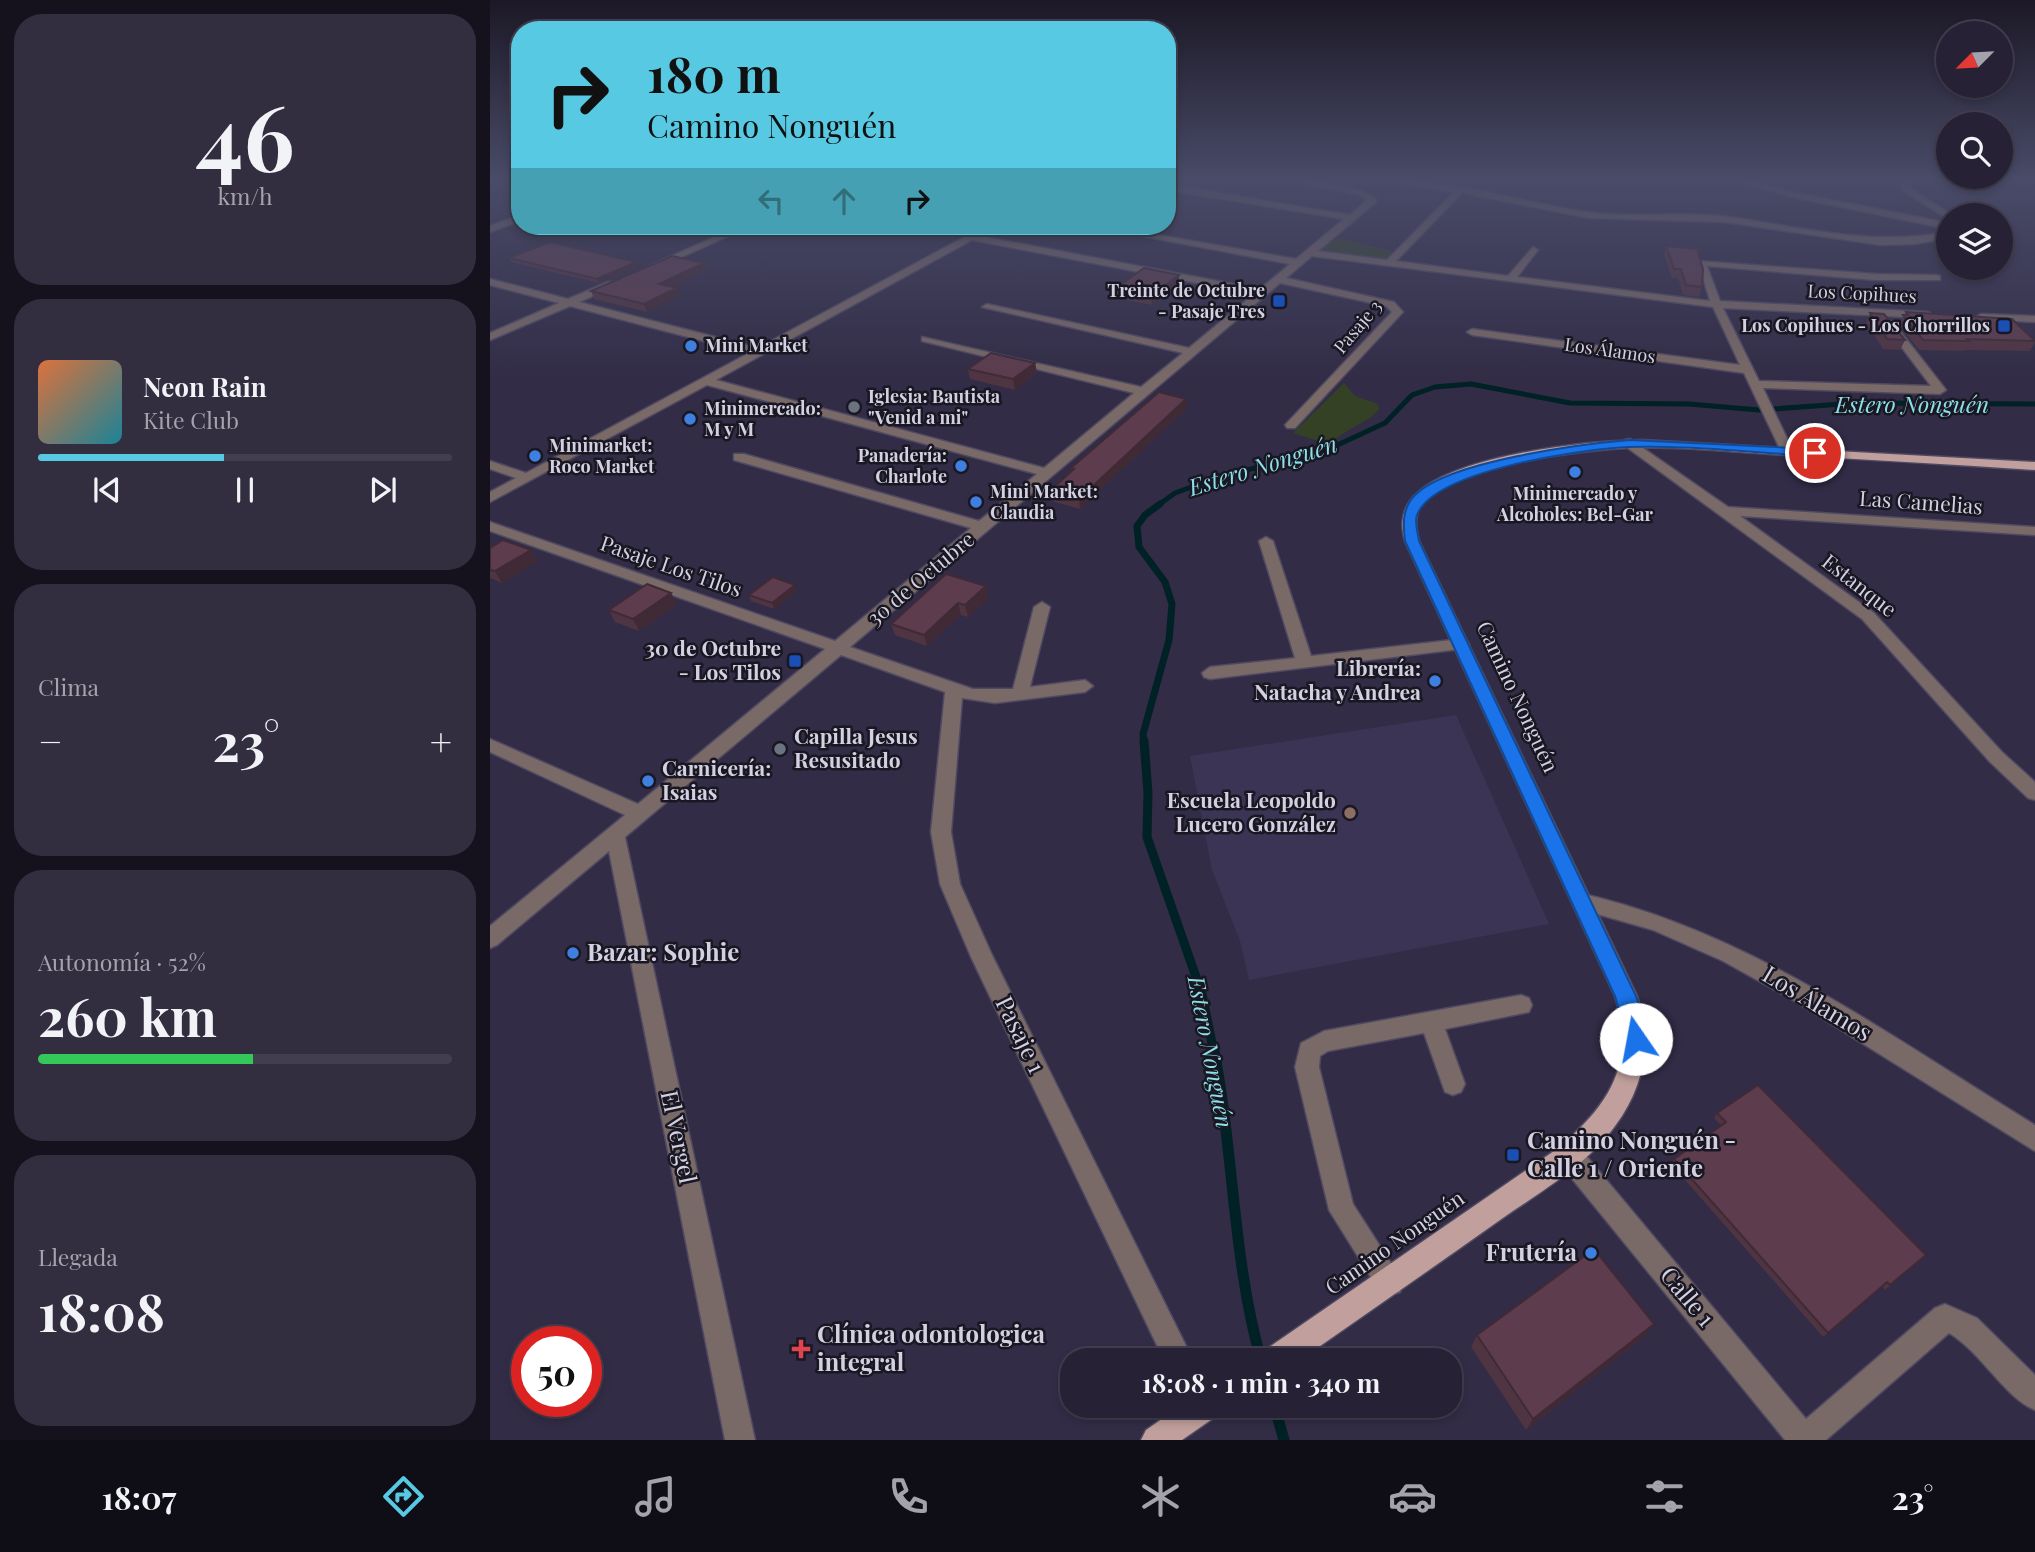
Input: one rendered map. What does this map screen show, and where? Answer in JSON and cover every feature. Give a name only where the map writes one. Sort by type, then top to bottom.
[{"type":"main road","name":"Camino Nonguén","points":[[1292,1348],[1569,1155],[1604,1122],[1617,1102],[1628,1080],[1636,1039],[1626,996],[1409,533],[1409,517],[1420,498],[1450,480],[1500,464],[1577,448],[1630,443],[2035,466]]},
{"type":"main road","points":[[1156,1440],[1187,1418]]},
{"type":"street","points":[[644,270],[699,246]]},
{"type":"street","points":[[490,498],[953,246]]},
{"type":"street","points":[[1018,246],[1264,293]]},
{"type":"street","points":[[1206,246],[1300,263]]},
{"type":"street","name":"30 de Octubre","points":[[494,931],[641,814],[1320,246]]},
{"type":"street","points":[[1389,264],[1406,246]]},
{"type":"street","points":[[1510,279],[1533,250]]},
{"type":"street","name":"Los Copihues","points":[[1312,253],[1717,305],[1938,316]]},
{"type":"street","points":[[1787,451],[1717,305],[1701,263],[1876,277],[1936,278]]},
{"type":"street","name":"Pasaje 3","points":[[1279,280],[1390,304],[1398,312],[1291,425]]},
{"type":"street","points":[[490,337],[619,281]]},
{"type":"street","points":[[490,282],[760,352]]},
{"type":"street","points":[[987,307],[1194,352]]},
{"type":"street","points":[[1755,383],[1940,390],[1881,313]]},
{"type":"street","points":[[1966,317],[2035,319]]},
{"type":"street","name":"Los Álamos","points":[[1472,332],[1748,370]]},
{"type":"street","points":[[926,339],[1146,392]]},
{"type":"street","points":[[706,381],[1048,473]]},
{"type":"street","name":"Estanque","points":[[1630,443],[1868,616],[1996,757],[2035,793]]},
{"type":"street","points":[[739,457],[983,527]]},
{"type":"street","points":[[490,465],[528,478]]},
{"type":"street","name":"Las Camelias","points":[[1720,511],[2035,531]]},
{"type":"street","name":"Pasaje Los Tilos","points":[[490,526],[838,648]]},
{"type":"street","points":[[1266,541],[1305,662]]},
{"type":"street","points":[[1020,694],[1042,607]]},
{"type":"street","points":[[1210,673],[1461,644]]},
{"type":"street","points":[[838,648],[954,690],[981,697],[1085,686]]},
{"type":"street","name":"Pasaje 1","points":[[954,690],[941,832],[950,884],[982,957],[1172,1348]]},
{"type":"street","points":[[490,745],[641,814]]},
{"type":"street","name":"El Vergel","points":[[615,834],[740,1440]]},
{"type":"street","name":"Los Álamos","points":[[1583,902],[1652,919],[1762,971],[1809,997],[2035,1139]]},
{"type":"street","points":[[1390,1282],[1342,1210],[1306,1058],[1308,1050],[1324,1041],[1521,1004]]},
{"type":"street","points":[[1431,1021],[1454,1084]]},
{"type":"street","name":"Calle 1","points":[[1569,1155],[1804,1440],[1939,1321],[1953,1318],[1967,1328],[2035,1396]]},
{"type":"shaded area","name":"Escuela Leopoldo Lucero González","points":[[1456,715],[1549,924],[1249,980],[1240,941],[1212,870],[1190,756]]},
{"type":"green space","points":[[1325,246],[1372,246],[1392,251],[1386,262],[1315,253]]},
{"type":"green space","points":[[1344,383],[1355,396],[1378,404],[1379,409],[1369,419],[1342,434],[1331,445],[1293,433]]},
{"type":"building","points":[[539,246],[568,246],[636,262],[597,279],[509,258]]},
{"type":"building","points":[[1666,246],[1700,249],[1698,252],[1703,269],[1702,287],[1686,285],[1681,269],[1674,269]]},
{"type":"building","points":[[672,256],[704,263],[659,284],[677,288],[644,304],[591,291]]},
{"type":"building","points":[[1144,268],[1179,275],[1151,296],[1116,288]]},
{"type":"building","points":[[1906,312],[2012,319],[2035,341],[1923,340],[1903,315],[1908,315]]},
{"type":"building","points":[[1870,313],[1884,314],[1905,340],[1887,339]]},
{"type":"building","points":[[991,353],[1035,363],[1013,379],[968,369]]},
{"type":"building","points":[[1159,392],[1186,399],[1079,499],[1050,491],[1074,469],[1071,468]]},
{"type":"building","points":[[503,540],[531,550],[495,571],[490,570],[490,548]]},
{"type":"building","points":[[946,574],[986,586],[965,605],[958,603],[924,635],[891,624]]},
{"type":"building","points":[[773,577],[795,585],[772,603],[749,595]]},
{"type":"building","points":[[647,584],[671,593],[633,619],[609,610]]},
{"type":"building","points":[[1758,1085],[1926,1255],[1890,1285],[1887,1282],[1828,1333],[1674,1159],[1726,1122],[1717,1113]]},
{"type":"building","points":[[1594,1249],[1654,1324],[1533,1419],[1477,1335]]},
{"type":"waterway","name":"Estero Nonguén","points":[[1157,506],[1175,493],[1224,475],[1318,454],[1385,423],[1412,395],[1435,387],[1471,384],[1570,403],[1689,404],[1759,410],[1856,403],[2035,404]]},
{"type":"waterway","name":"Estero Nonguén","points":[[1144,743],[1143,734],[1169,640],[1172,604],[1165,582],[1139,547],[1137,526],[1145,515],[1160,504]]},
{"type":"waterway","name":"Estero Nonguén","points":[[1144,741],[1148,793],[1147,837],[1202,994],[1213,1048]]},
{"type":"waterway","name":"Estero Nonguén","points":[[1213,1046],[1244,1282],[1258,1348]]},
{"type":"waterway","name":"Estero Nonguén","points":[[1278,1418],[1284,1440]]},
{"type":"place","name":"Treinte de Octubre - Pasaje Tres","points":[[1279,301]]},
{"type":"place","name":"Los Copihues - Los Chorrillos","points":[[2004,326]]},
{"type":"place","name":"Mini Market","points":[[691,346]]},
{"type":"place","name":"Iglesia: Bautista \"Venid a mi\"","points":[[854,407]]},
{"type":"place","name":"Minimercado: M y M","points":[[690,419]]},
{"type":"place","name":"Minimarket: Roco Market","points":[[535,456]]},
{"type":"place","name":"Panadería: Charlote","points":[[961,466]]},
{"type":"place","name":"Minimercado y Alcoholes: Bel-Gar","points":[[1575,472]]},
{"type":"place","name":"Mini Market: Claudia","points":[[976,502]]},
{"type":"place","name":"30 de Octubre - Los Tilos","points":[[795,661]]},
{"type":"place","name":"Librería: Natacha y Andrea","points":[[1435,681]]},
{"type":"place","name":"Capilla Jesus Resusitado","points":[[780,749]]},
{"type":"place","name":"Carnicería: Isaias","points":[[648,781]]},
{"type":"place","name":"Escuela Leopoldo Lucero González","points":[[1350,813]]},
{"type":"place","name":"Bazar: Sophie","points":[[573,953]]},
{"type":"place","name":"Camino Nonguén - Calle 1 / Oriente","points":[[1513,1155]]},
{"type":"place","name":"Frutería","points":[[1591,1253]]},
{"type":"place","name":"Clínica odontologica integral","points":[[801,1349]]},
{"type":"route","points":[[1636,1039],[1635,1024],[1626,996],[1412,541],[1408,525],[1411,510],[1428,491],[1450,480],[1500,464],[1577,448],[1630,443],[1815,453]]}]
